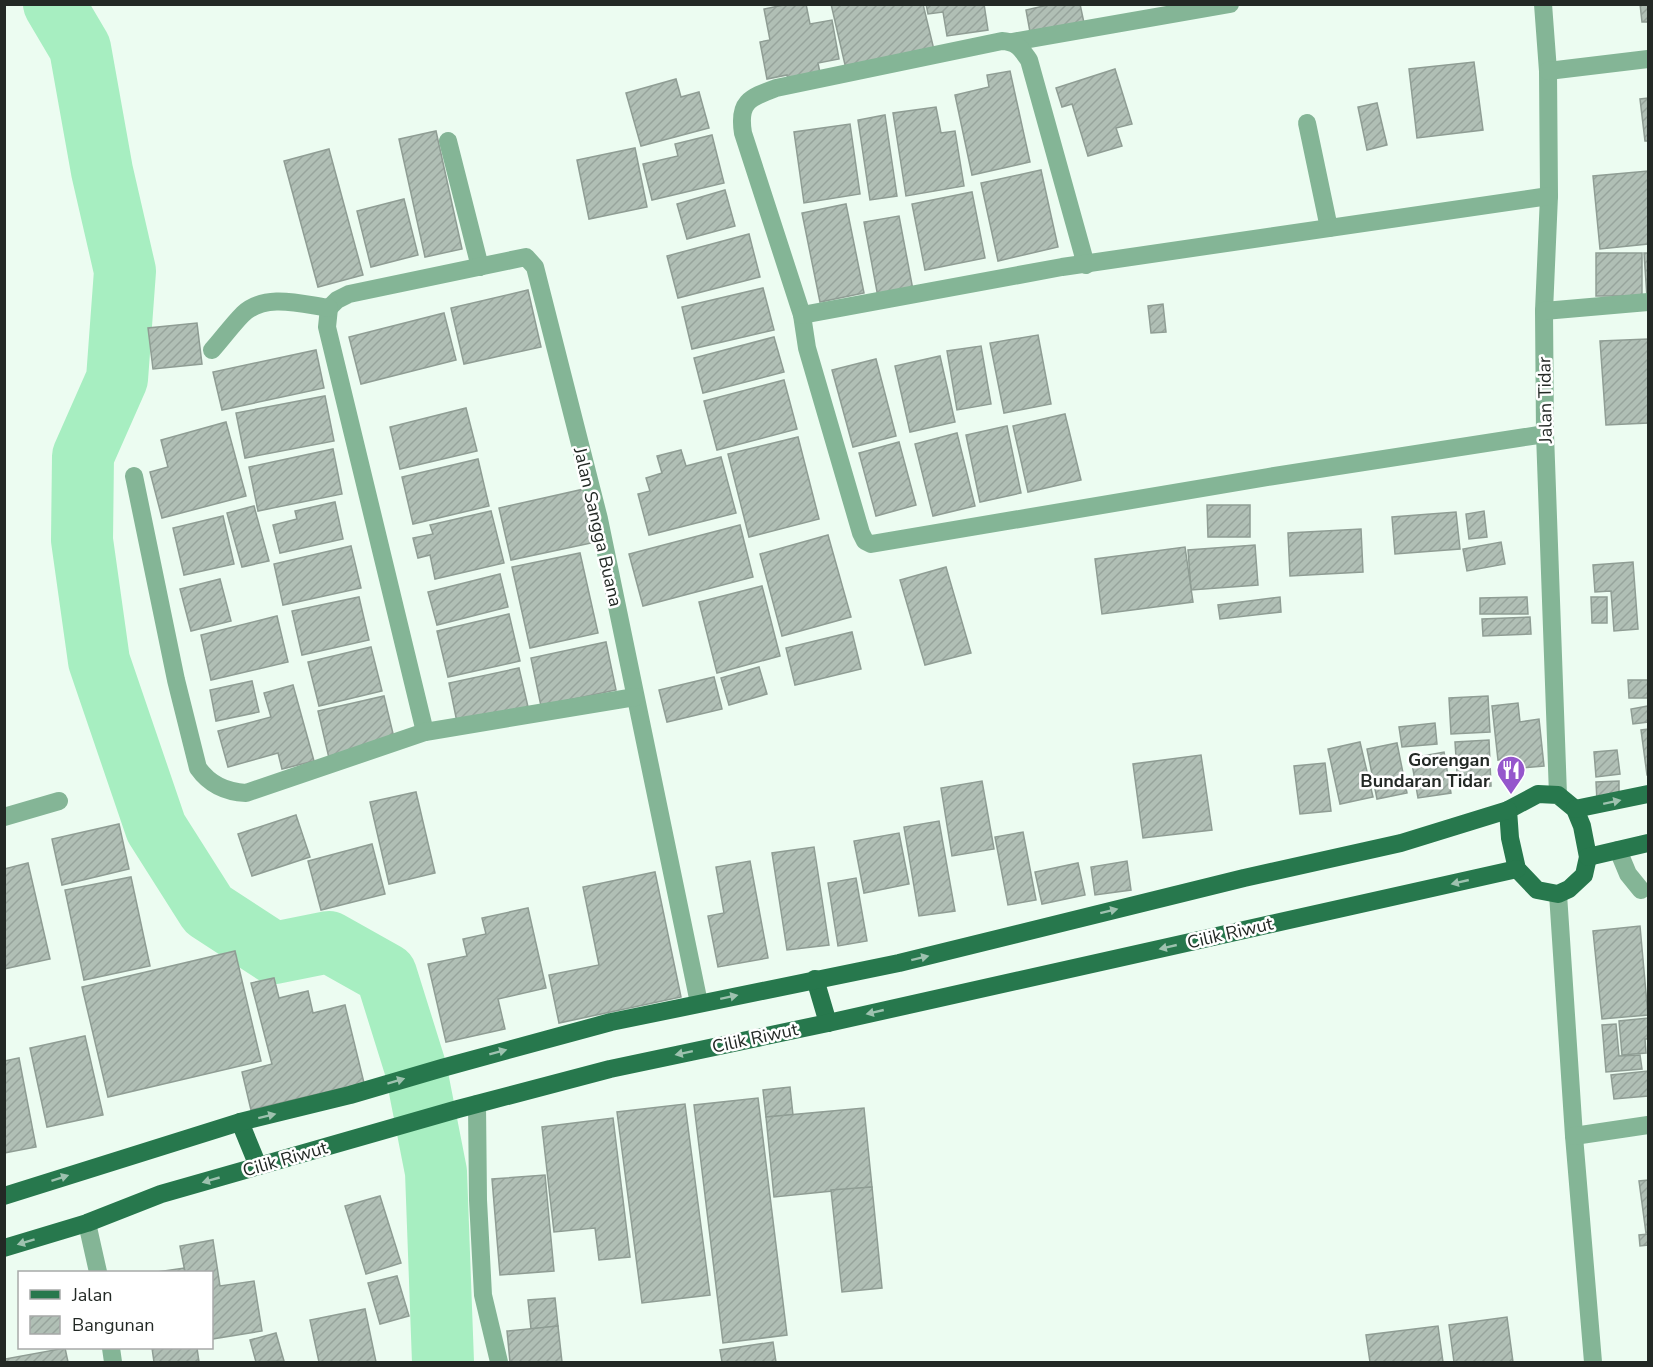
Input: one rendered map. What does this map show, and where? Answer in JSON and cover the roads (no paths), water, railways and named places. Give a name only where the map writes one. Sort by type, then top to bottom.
[{"type":"main road","points":[[4,1196],[240,1122],[350,1095],[611,1022],[899,963],[1244,878],[1401,843],[1508,810],[1538,794],[1558,795],[1575,809],[1582,826],[1588,857],[1584,875],[1569,889],[1557,894],[1537,890],[1517,869],[1509,838],[1508,810]]},
{"type":"main road","points":[[1575,809],[1648,794]]},
{"type":"main road","points":[[1588,857],[1648,843]]},
{"type":"main road","name":"Cilik Riwut","points":[[4,1248],[87,1223],[161,1194],[458,1109],[610,1069],[828,1023],[1517,869]]},
{"type":"main road","points":[[814,979],[828,1023]]},
{"type":"main road","points":[[240,1122],[258,1167]]},
{"type":"street","points":[[1230,4],[1012,42],[1002,41],[776,88],[756,95],[742,109],[743,133],[802,315],[807,348],[861,533],[866,541],[871,544],[1268,477],[1545,434]]},
{"type":"street","name":"Jalan Tidar","points":[[1544,4],[1548,71],[1549,196],[1544,311],[1545,434],[1558,795]]},
{"type":"street","points":[[1012,42],[1029,60],[1086,265]]},
{"type":"street","points":[[1548,71],[1648,59]]},
{"type":"street","points":[[1307,123],[1329,228]]},
{"type":"street","points":[[448,141],[480,267]]},
{"type":"street","points":[[802,315],[1051,269],[1549,196]]},
{"type":"street","name":"Jalan Sangga Buana","points":[[329,308],[349,294],[526,257],[535,267],[599,519],[699,1003]]},
{"type":"street","points":[[212,350],[244,313],[261,303],[283,301],[329,308],[327,327],[425,732]]},
{"type":"street","points":[[1544,311],[1648,302]]},
{"type":"street","points":[[134,476],[176,680],[198,768],[206,780],[231,792],[246,793],[425,732],[635,697]]},
{"type":"street","points":[[4,817],[59,801]]},
{"type":"street","points":[[1618,850],[1628,874],[1641,890]]},
{"type":"street","points":[[1557,894],[1593,1362]]},
{"type":"street","points":[[477,1104],[478,1200],[483,1295],[499,1362]]},
{"type":"street","points":[[1574,1136],[1648,1125]]},
{"type":"street","points":[[87,1223],[98,1271]]},
{"type":"waterway","points":[[54,4],[80,48],[102,171],[125,271],[117,379],[83,456],[82,540],[99,661],[156,828],[208,910],[274,953],[329,942],[386,974],[416,1070],[436,1172],[443,1362]]},
{"type":"place","name":"Gorengan Bundaran Tidar","points":[[1511,796]]}]
